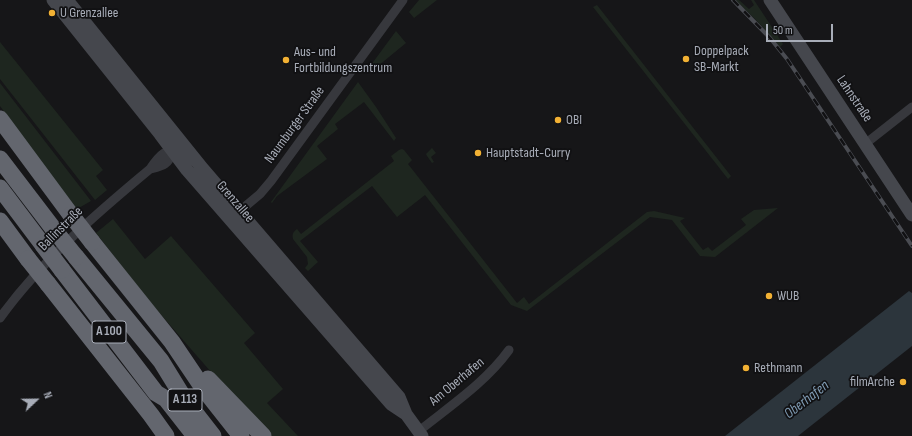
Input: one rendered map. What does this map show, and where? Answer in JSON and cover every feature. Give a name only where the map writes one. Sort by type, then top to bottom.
[{"type":"highway","points":[[0,119],[71,216],[172,342],[203,388],[241,436]]},
{"type":"highway","name":"A 100","points":[[0,159],[76,257],[161,361],[183,382],[231,436]]},
{"type":"highway","name":"A 100","points":[[0,188],[156,393],[158,403],[183,436]]},
{"type":"highway","points":[[0,221],[166,436]]},
{"type":"highway","points":[[172,342],[263,436]]},
{"type":"highway","name":"A 113","points":[[161,361],[185,400],[213,436]]},
{"type":"highway","name":"A 113","points":[[156,393],[166,400],[194,436]]},
{"type":"highway","points":[[136,396],[152,436]]},
{"type":"main road","name":"Grenzallee","points":[[53,0],[234,216],[384,379],[399,397],[406,414],[421,434]]},
{"type":"main road","name":"Grenzallee","points":[[67,0],[177,148]]},
{"type":"main road","name":"Lahnstraße","points":[[770,0],[912,215]]},
{"type":"street","name":"Naumburger Straße","points":[[234,216],[260,194],[284,164],[403,0]]},
{"type":"street","points":[[865,144],[912,107]]},
{"type":"street","name":"Ballinstraße","points":[[0,318],[20,291],[102,209],[150,169],[162,166],[171,159],[177,148]]},
{"type":"street","name":"Am Oberhafen","points":[[421,434],[498,365],[509,350]]},
{"type":"shaded area","points":[[419,0],[437,0],[414,18],[409,12]]},
{"type":"shaded area","points":[[735,0],[739,0],[749,9],[754,5],[751,0],[754,0],[783,44],[780,47],[756,20]]},
{"type":"shaded area","points":[[597,5],[731,176],[728,179],[593,7]]},
{"type":"shaded area","points":[[396,31],[406,43],[372,71],[368,69]]},
{"type":"shaded area","points":[[0,42],[103,170],[96,176],[107,190],[95,200],[0,79]]},
{"type":"shaded area","points":[[358,82],[396,138],[394,141],[364,102],[335,124],[338,129],[317,146],[327,159],[277,196],[272,203],[271,202]]},
{"type":"shaded area","points":[[0,83],[91,201],[77,209],[46,169],[0,106]]},
{"type":"shaded area","points":[[432,148],[436,153],[431,157],[434,162],[432,163],[426,154]]},
{"type":"shaded area","points":[[402,149],[412,160],[408,164],[517,303],[524,297],[529,304],[647,212],[654,211],[685,218],[680,221],[703,250],[708,247],[712,251],[746,225],[741,219],[754,210],[778,208],[715,257],[700,256],[672,220],[650,217],[527,311],[511,305],[425,195],[397,217],[372,186],[300,241],[318,262],[308,271],[305,268],[308,264],[307,257],[293,239],[294,232],[297,229],[301,234],[394,161],[391,156]]},
{"type":"shaded area","points":[[113,219],[145,259],[171,236],[255,333],[244,343],[283,389],[267,403],[298,436],[271,436],[218,380],[149,301],[96,233]]},
{"type":"water","name":"Oberhafen","points":[[909,291],[912,293],[912,346],[798,436],[725,436]]},
{"type":"railway","points":[[733,0],[770,38],[787,59],[912,246]]},
{"type":"place","name":"U Grenzallee","points":[[52,13]]},
{"type":"place","name":"Doppelpack SB-Markt","points":[[686,59]]},
{"type":"place","name":"Aus- und Fortbildungszentrum","points":[[286,60]]},
{"type":"place","name":"OBI","points":[[558,120]]},
{"type":"place","name":"Hauptstadt-Curry","points":[[478,153]]},
{"type":"place","name":"WUB","points":[[769,296]]},
{"type":"place","name":"Rethmann","points":[[746,368]]},
{"type":"place","name":"filmArche","points":[[903,382]]}]
